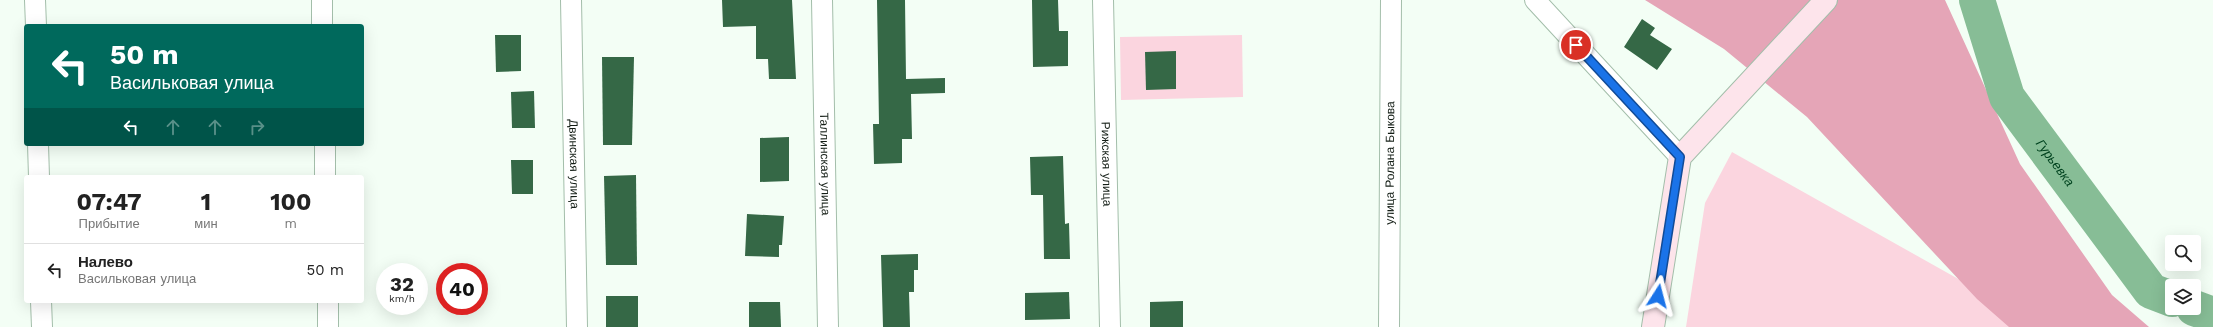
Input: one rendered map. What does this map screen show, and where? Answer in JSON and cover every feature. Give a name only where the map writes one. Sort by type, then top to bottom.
[{"type":"street","points":[[35,0],[36,24]]},
{"type":"street","points":[[322,0],[322,24]]},
{"type":"street","name":"Двинская улица","points":[[571,0],[577,327]]},
{"type":"street","name":"Таллинская улица","points":[[822,0],[828,327]]},
{"type":"street","name":"Рижская улица","points":[[1103,0],[1110,327]]},
{"type":"street","name":"улица Ролана Быкова","points":[[1389,327],[1391,0]]},
{"type":"street","points":[[1535,0],[1680,157]]},
{"type":"street","points":[[1653,327],[1680,157],[1826,0]]},
{"type":"street","points":[[38,146],[39,175]]},
{"type":"street","points":[[325,146],[325,175]]},
{"type":"street","points":[[41,303],[42,327]]},
{"type":"street","points":[[328,303],[328,327]]},
{"type":"shaded area","points":[[1645,0],[1945,0],[2020,164],[2112,295],[2149,327],[2009,327],[1977,299],[1807,117],[1724,49]]},
{"type":"shaded area","points":[[1242,35],[1243,97],[1121,100],[1120,37]]},
{"type":"shaded area","points":[[1732,152],[2044,327],[1686,327],[1705,203]]},
{"type":"building","points":[[722,0],[792,0],[796,79],[769,79],[768,59],[756,59],[756,26],[723,27]]},
{"type":"building","points":[[877,0],[905,0],[906,79],[945,78],[945,93],[911,94],[912,139],[902,139],[902,163],[874,164],[873,124],[879,124]]},
{"type":"building","points":[[1032,0],[1058,0],[1059,31],[1068,31],[1068,66],[1033,67]]},
{"type":"building","points":[[1642,19],[1655,28],[1650,35],[1672,49],[1657,70],[1624,47]]},
{"type":"building","points":[[495,35],[521,35],[521,71],[496,72]]},
{"type":"building","points":[[1176,51],[1176,89],[1146,90],[1145,52]]},
{"type":"building","points":[[602,57],[634,57],[632,145],[603,145]]},
{"type":"building","points":[[534,91],[535,128],[512,128],[511,92]]},
{"type":"building","points":[[789,137],[789,181],[760,182],[760,138]]},
{"type":"building","points":[[1063,156],[1065,224],[1069,223],[1070,259],[1044,259],[1043,195],[1031,195],[1030,157]]},
{"type":"building","points":[[511,160],[533,160],[533,194],[512,194]]},
{"type":"building","points":[[636,175],[637,265],[606,265],[604,176]]},
{"type":"building","points":[[747,214],[784,216],[782,245],[779,245],[779,257],[745,256]]},
{"type":"building","points":[[918,254],[918,270],[914,270],[914,292],[909,292],[910,327],[883,327],[881,255]]},
{"type":"building","points":[[1069,292],[1070,319],[1025,320],[1025,293]]},
{"type":"building","points":[[606,296],[638,296],[638,327],[606,327]]},
{"type":"building","points":[[1183,301],[1183,327],[1150,327],[1150,302]]},
{"type":"building","points":[[749,302],[780,302],[781,327],[749,327]]},
{"type":"waterway","name":"Гурьевка","points":[[1977,0],[2007,97],[2151,291],[2165,296]]},
{"type":"waterway","name":"Гурьевка","points":[[2201,311],[2213,315]]},
{"type":"route","points":[[1576,45],[1680,157],[1658,296]]}]
